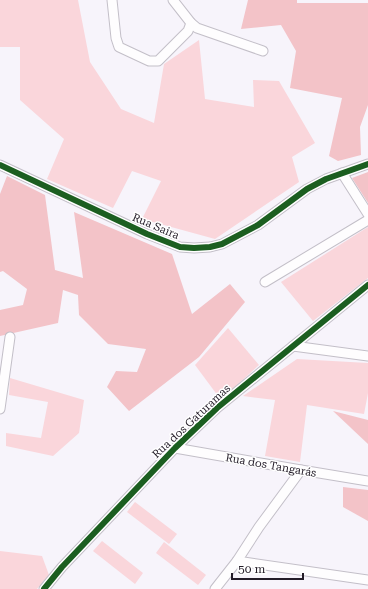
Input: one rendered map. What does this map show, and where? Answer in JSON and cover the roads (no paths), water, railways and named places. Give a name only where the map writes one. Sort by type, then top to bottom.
[{"type":"street","points":[[112,0],[116,38],[119,46],[149,60],[158,61],[188,31],[191,23]]},
{"type":"street","points":[[173,0],[191,23],[197,28],[262,51]]},
{"type":"street","name":"Rua Saira","points":[[0,165],[147,234],[180,247],[194,248],[210,247],[222,244],[258,225],[307,189],[342,173],[368,164]]},
{"type":"street","points":[[342,173],[368,214]]},
{"type":"street","points":[[265,282],[368,220]]},
{"type":"street","name":"Rua dos Gaturamas","points":[[44,589],[67,562],[175,448],[218,408],[368,285]]},
{"type":"street","points":[[0,409],[10,337]]},
{"type":"street","points":[[293,346],[368,356]]},
{"type":"street","name":"Rua dos Tangarás","points":[[175,448],[368,481]]},
{"type":"street","points":[[215,589],[237,561],[259,527],[301,470]]},
{"type":"street","points":[[237,561],[368,580]]}]
